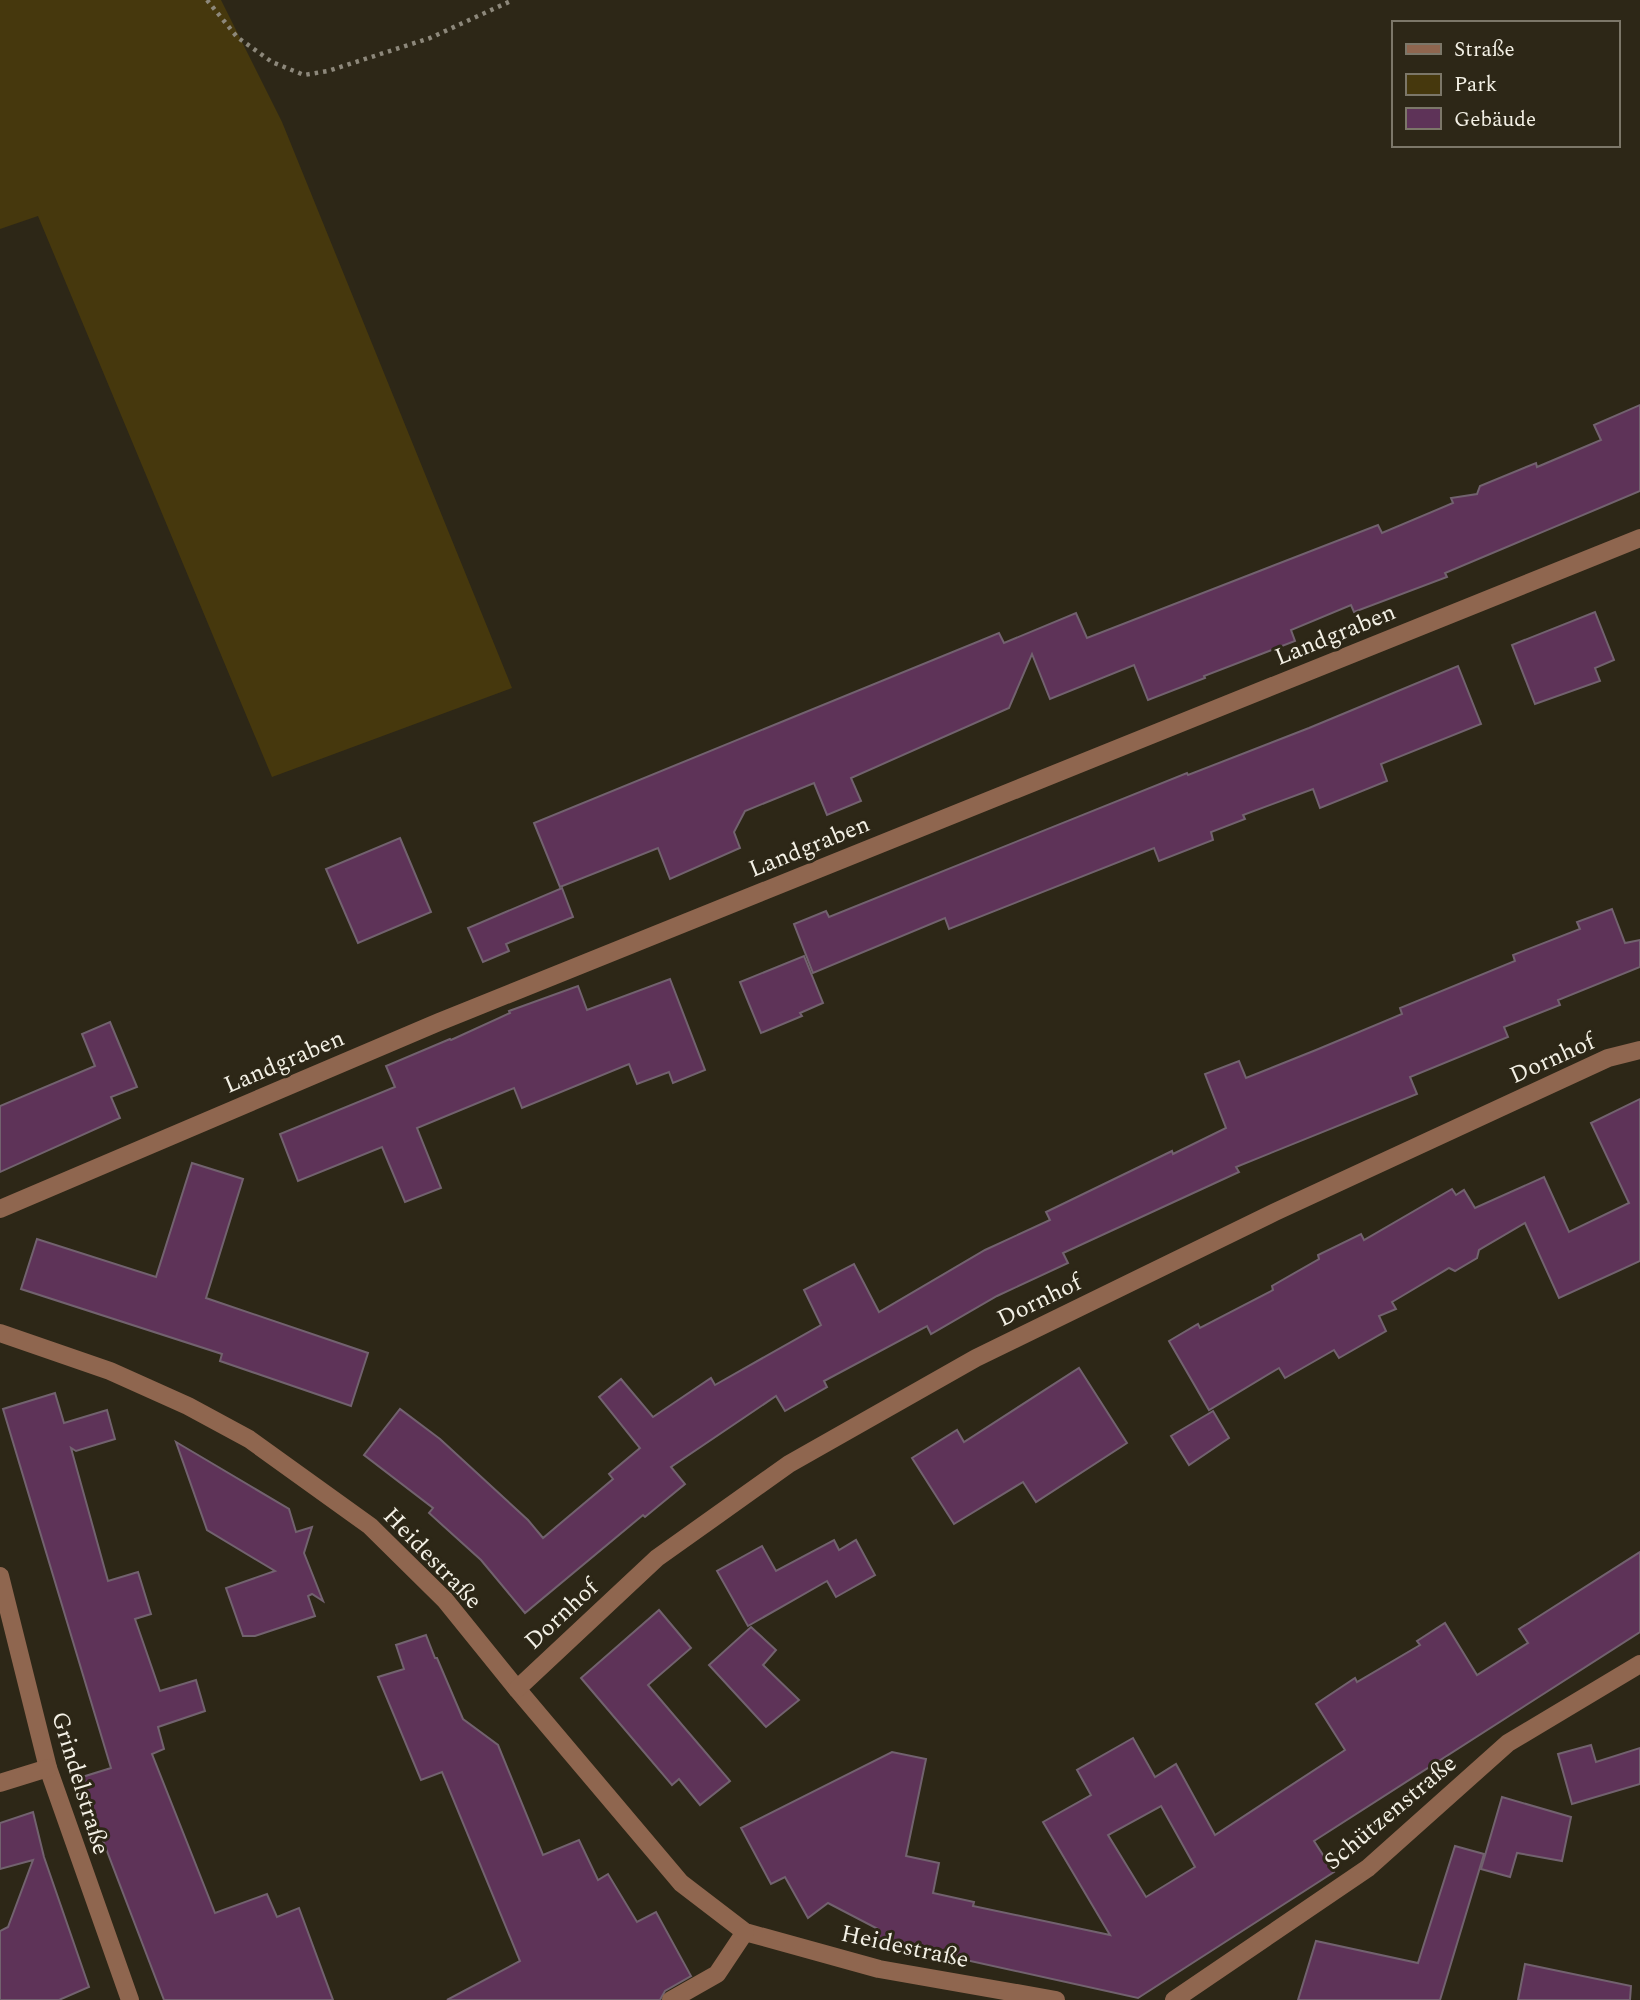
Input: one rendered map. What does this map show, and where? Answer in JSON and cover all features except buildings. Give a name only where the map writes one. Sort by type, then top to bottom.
[{"type":"street","name":"Landgraben","points":[[0,1209],[452,1016],[1640,538]]},
{"type":"street","name":"Dornhof","points":[[517,1689],[657,1558],[789,1464],[964,1364],[1275,1212],[1608,1058],[1640,1050]]},
{"type":"street","name":"Heidestraße","points":[[0,1333],[110,1371],[188,1406],[249,1439],[370,1526],[445,1600],[681,1883],[745,1932],[879,1969],[1056,2000]]},
{"type":"street","name":"Grindelstraße","points":[[0,1576],[48,1768],[130,2000]]},
{"type":"street","name":"Schützenstraße","points":[[1174,2000],[1368,1868],[1508,1744],[1640,1664]]},
{"type":"street","points":[[0,1783],[48,1768]]},
{"type":"street","points":[[671,2000],[718,1975],[745,1932]]},
{"type":"path","points":[[207,0],[237,37],[272,62],[304,75],[328,71],[430,38],[513,0]]},
{"type":"green space","points":[[0,0],[221,0],[282,122],[512,688],[272,777],[38,216],[0,229]]}]
